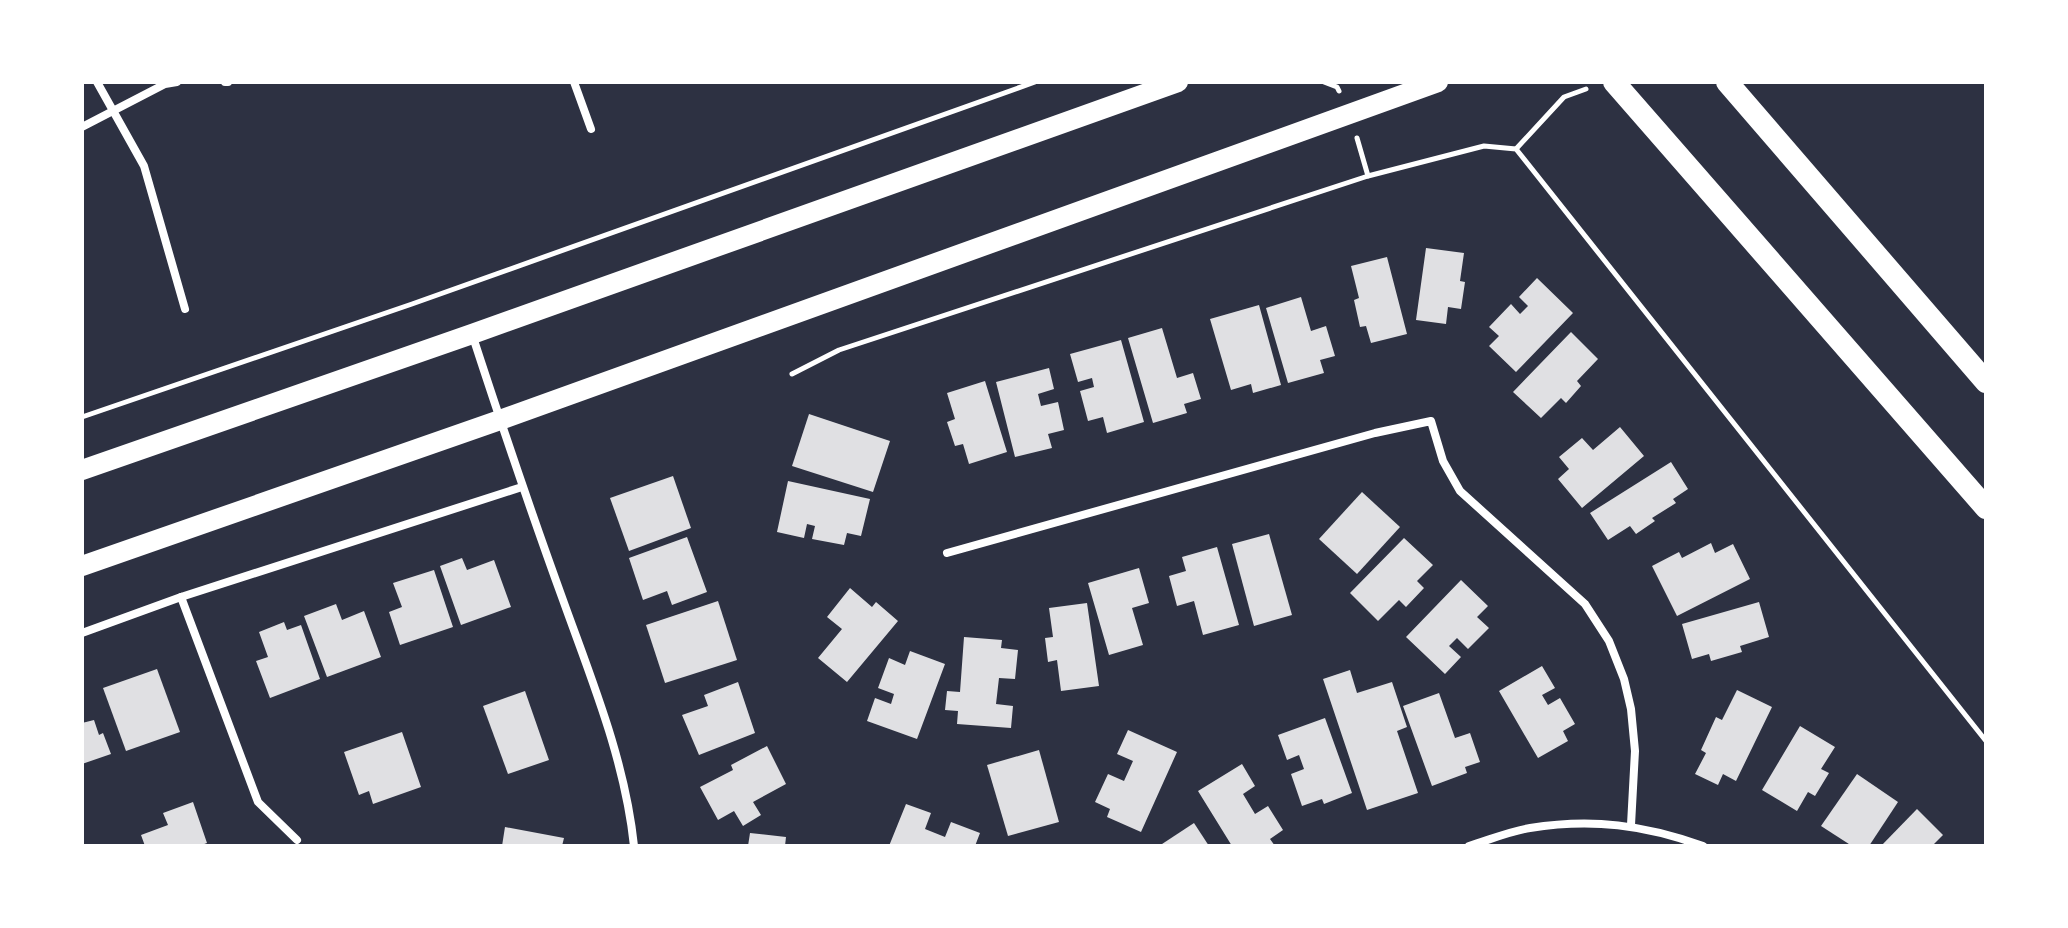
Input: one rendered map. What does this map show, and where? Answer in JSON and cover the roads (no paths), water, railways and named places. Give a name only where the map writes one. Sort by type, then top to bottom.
[{"type":"highway","points":[[1727,82],[1986,382]]},
{"type":"highway","points":[[1619,88],[1986,508]]},
{"type":"main road","points":[[82,470],[1178,82]]},
{"type":"main road","points":[[82,566],[500,420],[1438,82]]},
{"type":"street","points":[[97,82],[144,166],[185,309]]},
{"type":"street","points":[[82,127],[165,84],[177,82]]},
{"type":"street","points":[[574,82],[591,129]]},
{"type":"street","points":[[472,334],[522,487],[608,727],[629,801],[634,846]]},
{"type":"street","points":[[947,553],[1359,437],[1431,421],[1443,461],[1460,491],[1585,604],[1609,641],[1624,679],[1631,709],[1635,751],[1631,825]]},
{"type":"street","points":[[82,633],[181,597],[522,487]]},
{"type":"street","points":[[181,597],[258,802],[297,840]]},
{"type":"street","points":[[1469,846],[1528,828],[1577,824],[1631,825],[1662,831],[1703,846]]}]
